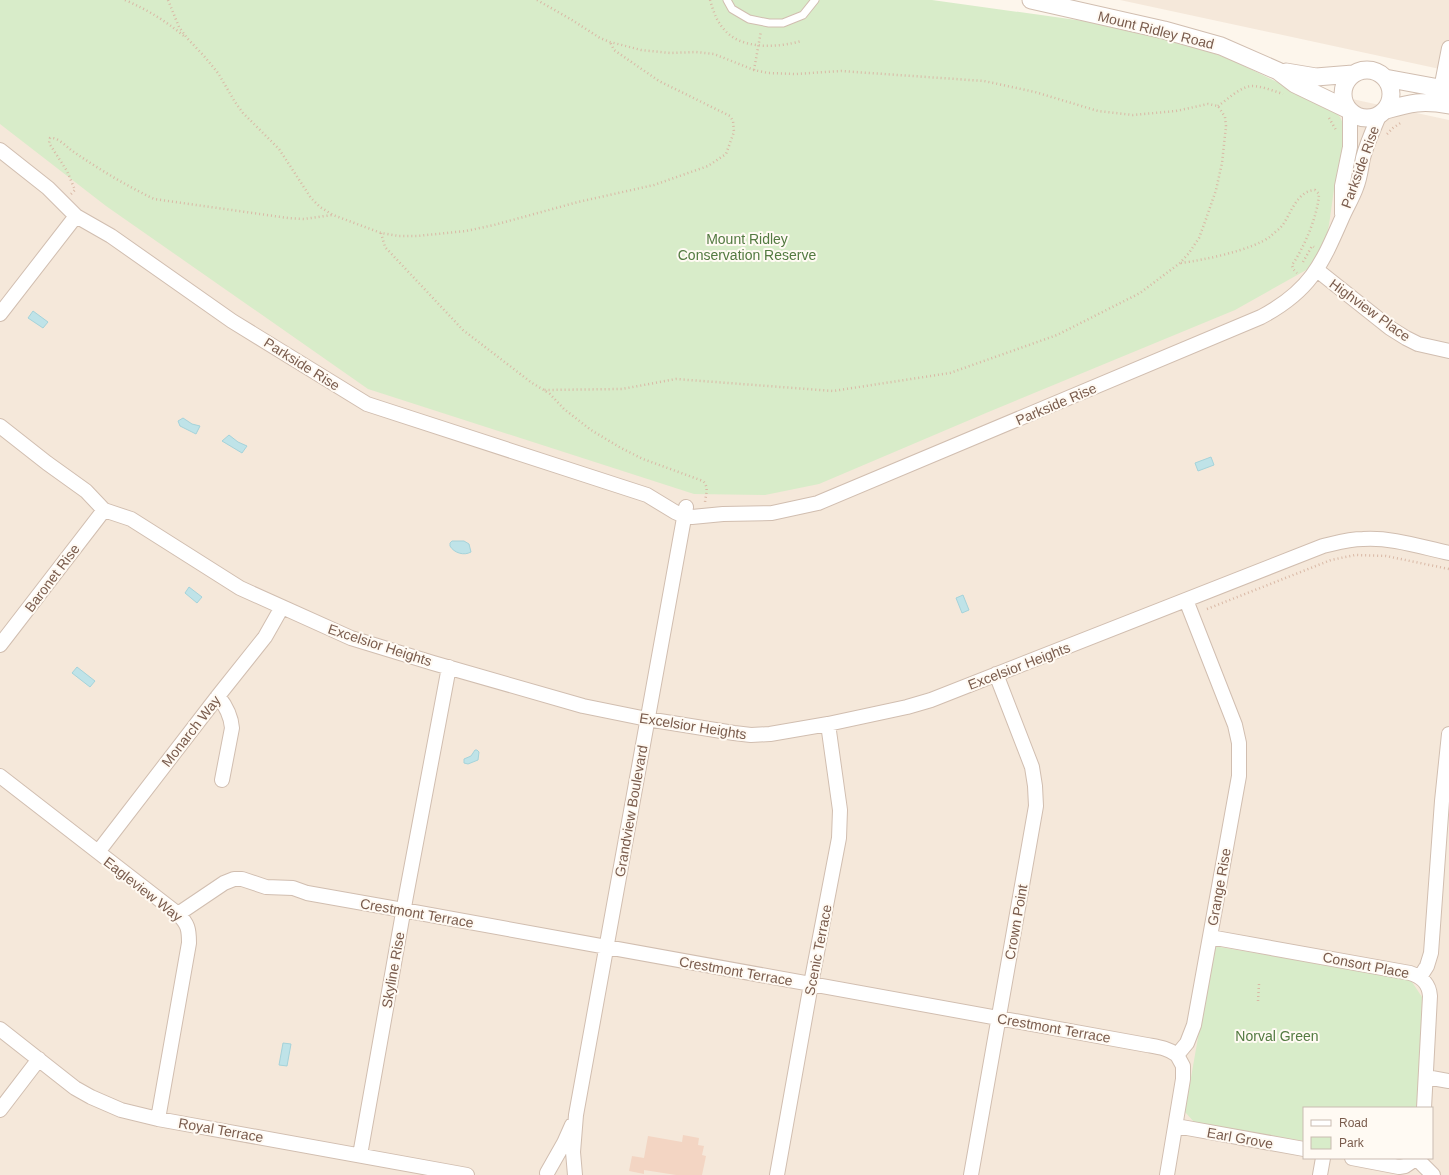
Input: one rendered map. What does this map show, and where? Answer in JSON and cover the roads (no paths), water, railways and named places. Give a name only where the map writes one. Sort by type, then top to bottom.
[{"type":"street","name":"Mount Ridley Road","points":[[1031,0],[1164,30],[1214,44],[1278,71],[1296,84],[1348,111]]},
{"type":"street","points":[[1444,97],[1449,48]]},
{"type":"street","name":"Mount Ridley Road","points":[[1278,71],[1316,77],[1353,74]]},
{"type":"street","points":[[1360,71],[1373,71],[1385,78],[1444,97],[1423,102],[1409,103],[1372,118],[1364,119],[1348,111],[1342,97],[1345,84],[1353,74],[1360,71]]},
{"type":"street","points":[[1382,113],[1389,104],[1391,97],[1389,84],[1385,78]]},
{"type":"street","name":"Parkside Rise","points":[[1341,219],[1342,186],[1350,147],[1348,111]]},
{"type":"street","name":"Parkside Rise","points":[[0,150],[60,198],[76,216],[111,236],[232,321],[367,404],[647,495],[667,498],[692,517],[723,514],[760,514],[790,510],[818,503],[1261,317],[1290,300],[1317,270],[1327,253],[1356,188],[1369,140],[1382,113]]},
{"type":"street","points":[[0,314],[76,216]]},
{"type":"street","name":"Highview Place","points":[[1317,270],[1390,328],[1406,338],[1418,344],[1449,351]]},
{"type":"street","name":"Excelsior Heights","points":[[0,426],[86,491],[104,510],[131,519],[240,588],[351,638],[583,706],[647,719],[751,735],[770,734],[828,724],[907,708],[931,700],[1323,546],[1344,541],[1363,539],[1384,540],[1449,553]]},
{"type":"street","name":"Parkside Rise","points":[[685,511],[704,509],[723,514]]},
{"type":"street","name":"Baronet Rise","points":[[0,646],[104,510]]},
{"type":"street","name":"Grandview Boulevard","points":[[574,1175],[573,1152],[576,1115],[685,511]]},
{"type":"street","name":"Grange Rise","points":[[1177,1055],[1187,1043],[1194,1025],[1239,776],[1240,759],[1239,743],[1230,708],[1186,600]]},
{"type":"street","name":"Monarch Way","points":[[98,852],[265,637],[282,607]]},
{"type":"street","name":"Skyline Rise","points":[[360,1155],[403,910],[449,667]]},
{"type":"street","name":"Crown Point","points":[[971,1175],[1036,806],[1032,767],[996,674]]},
{"type":"street","points":[[218,696],[224,704],[231,719],[232,728],[222,780]]},
{"type":"street","name":"Scenic Terrace","points":[[777,1175],[839,838],[840,823],[828,724]]},
{"type":"street","points":[[1420,977],[1427,966],[1431,953],[1437,866],[1449,736]]},
{"type":"street","name":"Eagleview Way","points":[[0,776],[186,921],[189,943],[158,1119]]},
{"type":"street","name":"Crestmont Terrace","points":[[178,914],[224,883],[242,879],[266,887],[293,888],[307,893],[1164,1048],[1177,1055]]},
{"type":"street","name":"Consort Place","points":[[1210,937],[1410,973],[1420,977],[1428,986],[1430,996],[1426,1077]]},
{"type":"street","name":"Royal Terrace","points":[[0,1029],[76,1088],[91,1097],[121,1110],[158,1119],[467,1175]]},
{"type":"street","points":[[1167,1175],[1184,1072],[1177,1055]]},
{"type":"street","points":[[0,1110],[39,1059]]},
{"type":"street","points":[[1424,1107],[1426,1077],[1449,1081]]},
{"type":"street","name":"Grandview Boulevard","points":[[546,1174],[564,1143],[576,1115]]},
{"type":"street","name":"Earl Grove","points":[[1176,1126],[1303,1149]]},
{"type":"street","points":[[1320,1175],[1323,1159]]},
{"type":"street","points":[[1357,1159],[1399,1167],[1405,1166],[1416,1159]]},
{"type":"street","points":[[1418,1159],[1433,1175]]},
{"type":"street","points":[[546,1174],[559,1170],[574,1175]]},
{"type":"lane","points":[[727,0],[732,8],[749,19],[769,24],[783,24],[803,15],[815,0]]},
{"type":"water","points":[[33,311],[48,322],[43,328],[28,318]]},
{"type":"water","points":[[183,418],[192,424],[200,426],[196,434],[180,426],[178,421]]},
{"type":"water","points":[[229,435],[238,442],[247,446],[242,453],[222,441]]},
{"type":"water","points":[[1211,457],[1214,465],[1198,471],[1195,463]]},
{"type":"water","points":[[452,541],[464,541],[469,544],[471,552],[462,554],[457,552],[450,546]]},
{"type":"water","points":[[189,587],[202,597],[197,603],[185,593]]},
{"type":"water","points":[[963,595],[969,610],[962,613],[956,598]]},
{"type":"water","points":[[77,667],[95,681],[90,687],[72,673]]},
{"type":"water","points":[[475,750],[479,752],[478,760],[468,764],[464,763],[464,759],[471,756]]},
{"type":"water","points":[[283,1043],[291,1044],[287,1066],[279,1065]]},
{"type":"park label","name":"Mount Ridley Conservation Reserve","points":[[747,248]]},
{"type":"park label","name":"Norval Green","points":[[1277,1036]]}]
